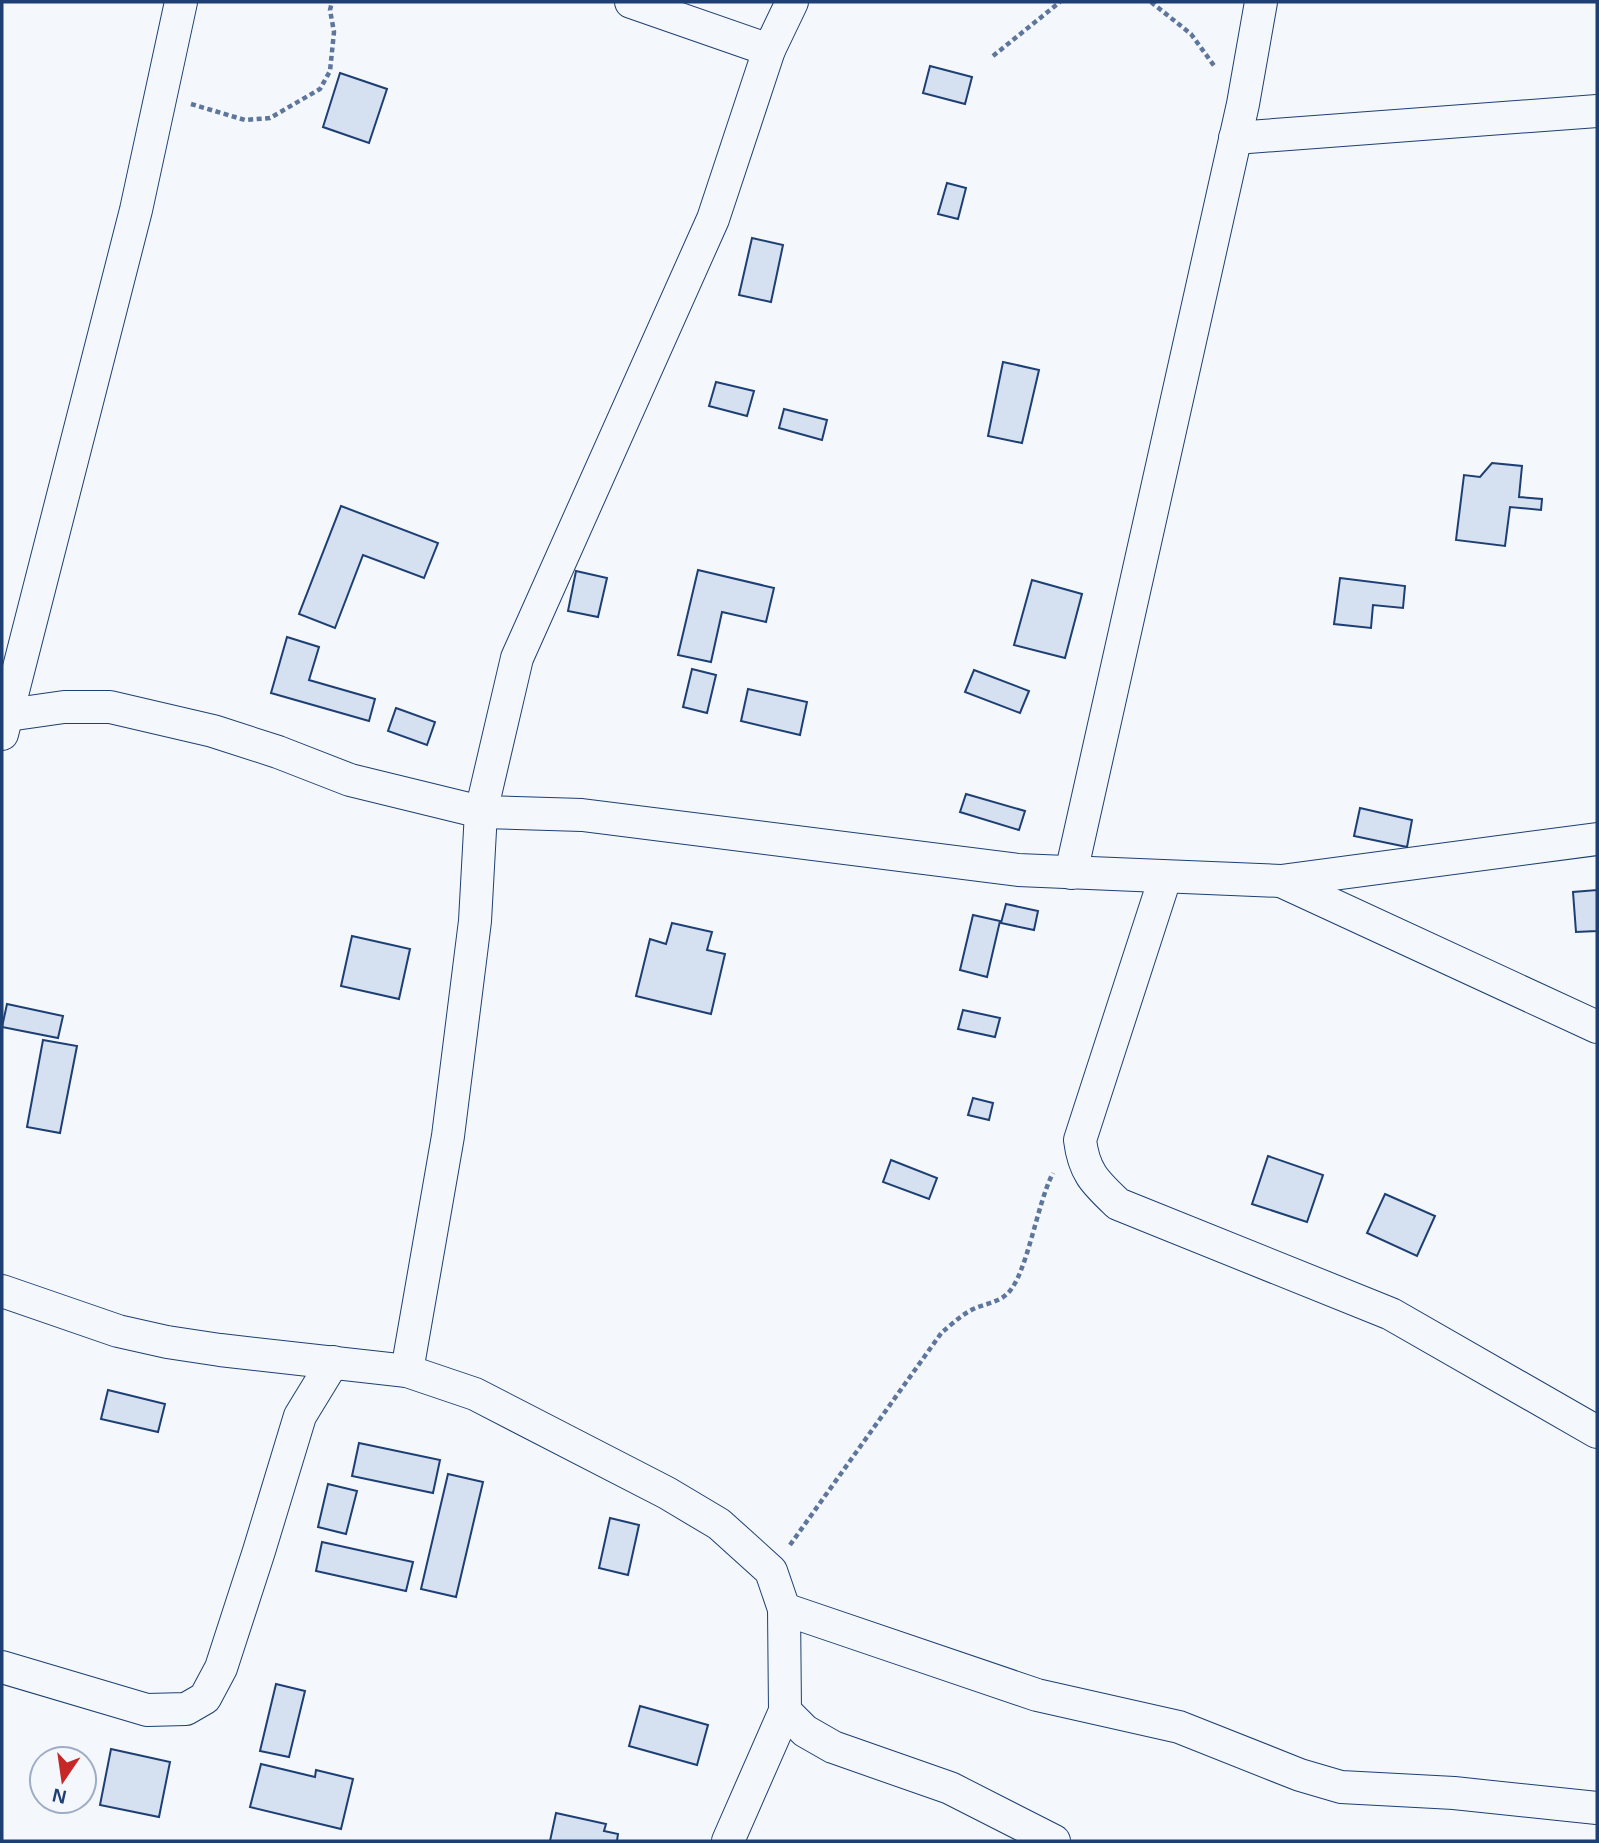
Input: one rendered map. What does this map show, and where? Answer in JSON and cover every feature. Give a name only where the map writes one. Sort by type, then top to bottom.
[{"type":"street","points":[[5,725],[136,210],[181,2]]},
{"type":"street","points":[[631,2],[769,50]]},
{"type":"street","points":[[407,1371],[448,1136],[475,921],[481,812],[517,658],[713,219],[769,50],[792,2]]},
{"type":"street","points":[[1071,873],[1243,104],[1261,2]]},
{"type":"street","points":[[1235,138],[1597,111]]},
{"type":"street","points":[[5,725],[64,707],[110,707],[213,731],[278,752],[350,780],[481,812],[582,815],[1018,870],[1281,881],[1597,839]]},
{"type":"street","points":[[1165,878],[1080,1140],[1083,1161],[1094,1181],[1118,1204],[1391,1314],[1597,1432]]},
{"type":"street","points":[[1281,881],[1597,1027]]},
{"type":"street","points":[[2,1291],[118,1331],[142,1336],[220,1350],[407,1371],[475,1394],[667,1493],[719,1524],[771,1571],[784,1609],[785,1711],[728,1841]]},
{"type":"street","points":[[2,1667],[147,1710],[186,1709],[205,1698],[229,1642],[300,1416],[333,1362]]},
{"type":"street","points":[[784,1609],[1037,1695],[1179,1727],[1300,1775],[1342,1787],[1454,1793],[1597,1808]]},
{"type":"street","points":[[785,1711],[805,1731],[833,1747],[950,1788],[1054,1841]]},
{"type":"path","points":[[161,95],[245,120],[270,118],[320,89],[330,71],[334,32],[330,10],[332,2]]},
{"type":"path","points":[[993,56],[1060,2]]},
{"type":"path","points":[[1150,2],[1191,34],[1243,104]]},
{"type":"path","points":[[771,1571],[942,1332],[967,1312],[998,1300],[1009,1292],[1025,1259],[1048,1183],[1056,1167],[1080,1140]]},
{"type":"building","points":[[930,66],[972,77],[965,104],[923,93]]},
{"type":"building","points":[[340,73],[387,89],[369,143],[323,127]]},
{"type":"building","points":[[947,183],[966,188],[958,219],[938,214]]},
{"type":"building","points":[[752,238],[783,245],[771,302],[739,295]]},
{"type":"building","points":[[1003,362],[1039,370],[1022,443],[988,436]]},
{"type":"building","points":[[716,382],[754,391],[747,416],[709,406]]},
{"type":"building","points":[[784,409],[827,420],[822,440],[779,428]]},
{"type":"building","points":[[1492,463],[1522,466],[1519,497],[1542,499],[1541,510],[1510,507],[1505,546],[1456,540],[1464,475],[1480,477]]},
{"type":"building","points":[[341,506],[438,543],[424,578],[363,555],[335,628],[299,614]]},
{"type":"building","points":[[698,570],[774,588],[766,622],[722,612],[711,662],[678,655]]},
{"type":"building","points":[[576,571],[607,578],[598,617],[568,611]]},
{"type":"building","points":[[1340,578],[1405,586],[1403,608],[1373,605],[1371,628],[1334,624]]},
{"type":"building","points":[[1032,580],[1082,594],[1065,658],[1014,645]]},
{"type":"building","points":[[287,637],[319,647],[309,680],[375,699],[369,721],[271,693]]},
{"type":"building","points":[[692,669],[716,675],[707,713],[683,707]]},
{"type":"building","points":[[974,670],[1029,691],[1020,713],[965,692]]},
{"type":"building","points":[[748,689],[807,702],[800,735],[741,721]]},
{"type":"building","points":[[396,708],[435,722],[427,745],[388,731]]},
{"type":"building","points":[[966,794],[1025,811],[1019,830],[960,812]]},
{"type":"building","points":[[1360,808],[1412,820],[1407,847],[1354,836]]},
{"type":"building","points":[[1597,890],[1597,931],[1576,932],[1573,892]]},
{"type":"building","points":[[1006,904],[1038,911],[1034,930],[1001,923]]},
{"type":"building","points":[[973,915],[1000,921],[987,977],[960,970]]},
{"type":"building","points":[[672,923],[712,932],[707,950],[725,954],[711,1014],[636,996],[650,939],[666,944]]},
{"type":"building","points":[[352,936],[410,949],[399,999],[341,986]]},
{"type":"building","points":[[7,1004],[63,1016],[58,1038],[2,1027]]},
{"type":"building","points":[[963,1010],[1000,1018],[995,1037],[958,1029]]},
{"type":"building","points":[[43,1040],[77,1046],[60,1133],[27,1127]]},
{"type":"building","points":[[973,1098],[993,1103],[989,1120],[968,1115]]},
{"type":"building","points":[[1268,1156],[1323,1175],[1307,1222],[1252,1204]]},
{"type":"building","points":[[891,1160],[937,1178],[929,1199],[883,1182]]},
{"type":"building","points":[[1385,1194],[1435,1216],[1417,1256],[1367,1233]]},
{"type":"building","points":[[108,1390],[165,1404],[158,1432],[101,1419]]},
{"type":"building","points":[[359,1443],[440,1460],[433,1493],[352,1476]]},
{"type":"building","points":[[448,1474],[483,1482],[456,1597],[421,1589]]},
{"type":"building","points":[[328,1484],[357,1491],[346,1534],[318,1527]]},
{"type":"building","points":[[610,1518],[639,1525],[628,1575],[599,1568]]},
{"type":"building","points":[[322,1542],[413,1562],[406,1591],[316,1571]]},
{"type":"building","points":[[276,1684],[305,1691],[289,1757],[260,1751]]},
{"type":"building","points":[[640,1706],[708,1725],[697,1765],[629,1746]]},
{"type":"building","points":[[111,1749],[170,1762],[159,1817],[100,1805]]},
{"type":"building","points":[[261,1764],[315,1777],[316,1770],[353,1779],[341,1829],[250,1807]]},
{"type":"building","points":[[556,1813],[606,1824],[604,1831],[618,1834],[617,1841],[550,1841]]}]
